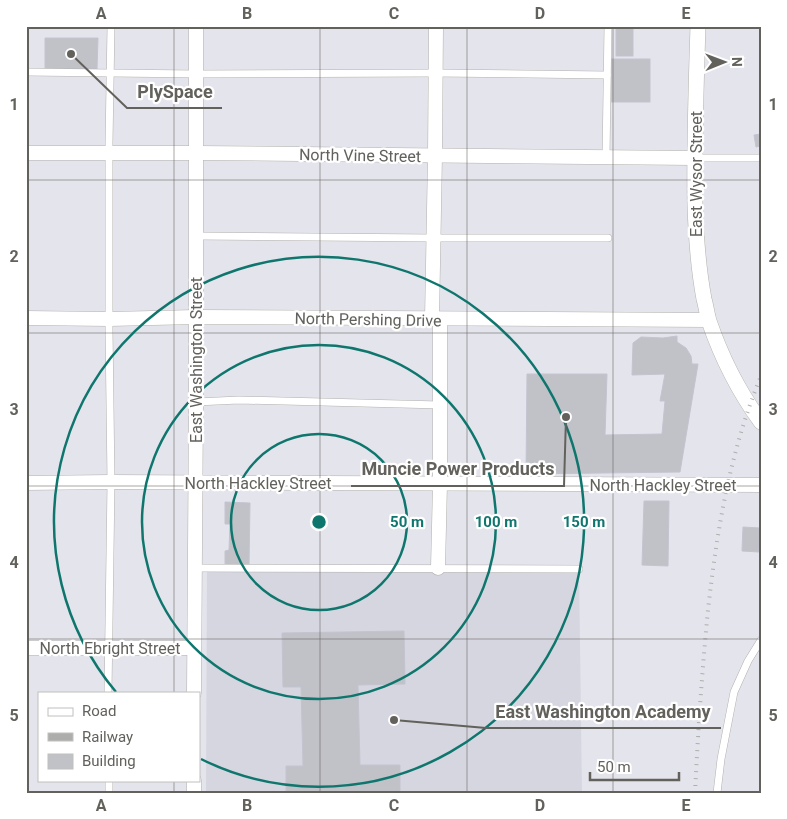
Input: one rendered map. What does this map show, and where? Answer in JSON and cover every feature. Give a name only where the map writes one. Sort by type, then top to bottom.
[{"type":"main road","name":"East Wysor Street","points":[[698,26],[694,158],[696,242],[701,281],[709,320],[724,356],[750,407],[761,422]]},
{"type":"street","name":"East Washington Street","points":[[194,692],[197,236],[196,26]]},
{"type":"street","points":[[436,26],[433,238],[440,405],[438,568]]},
{"type":"street","name":"North Vine Street","points":[[26,153],[694,158]]},
{"type":"street","name":"North Pershing Drive","points":[[26,318],[709,320]]},
{"type":"street","name":"North Hackley Street","points":[[26,483],[761,485]]},
{"type":"street","name":"North Ebright Street","points":[[26,648],[194,648]]},
{"type":"lane","points":[[108,692],[111,482],[109,153],[111,26]]},
{"type":"lane","points":[[606,157],[608,26]]},
{"type":"lane","points":[[26,72],[608,74]]},
{"type":"lane","points":[[694,158],[761,158]]},
{"type":"lane","points":[[197,236],[608,238]]},
{"type":"lane","points":[[196,402],[276,401],[440,405]]},
{"type":"lane","points":[[195,568],[579,570]]},
{"type":"lane","points":[[717,793],[721,759],[734,692],[748,661],[761,640]]},
{"type":"shaded area","points":[[207,568],[579,569],[582,793],[206,793]]},
{"type":"building","points":[[616,26],[633,26],[633,56],[616,56]]},
{"type":"building","points":[[45,38],[98,38],[97,69],[45,69]]},
{"type":"building","points":[[611,59],[650,59],[650,102],[611,102]]},
{"type":"building","points":[[761,134],[761,146],[756,147],[754,135]]},
{"type":"building","points":[[677,336],[677,342],[686,348],[691,356],[692,364],[698,364],[680,472],[526,474],[527,374],[607,374],[605,435],[662,434],[665,401],[660,401],[665,374],[632,375],[633,343],[641,337],[663,338]]},
{"type":"building","points":[[644,501],[669,501],[668,566],[642,565]]},
{"type":"building","points":[[225,502],[250,503],[249,566],[225,566],[225,551],[229,550],[230,524],[225,524]]},
{"type":"building","points":[[743,527],[760,528],[759,552],[742,551]]},
{"type":"building","points":[[404,631],[405,684],[358,685],[360,765],[400,765],[400,793],[286,793],[286,766],[303,766],[301,687],[283,687],[282,633]]},
{"type":"railway","points":[[695,793],[704,656],[716,550],[733,462],[750,404],[761,376]]},
{"type":"place","name":"PlySpace","points":[[71,54]]},
{"type":"place","name":"Muncie Power Products","points":[[566,417]]},
{"type":"place","name":"East Washington Academy","points":[[394,720]]}]
